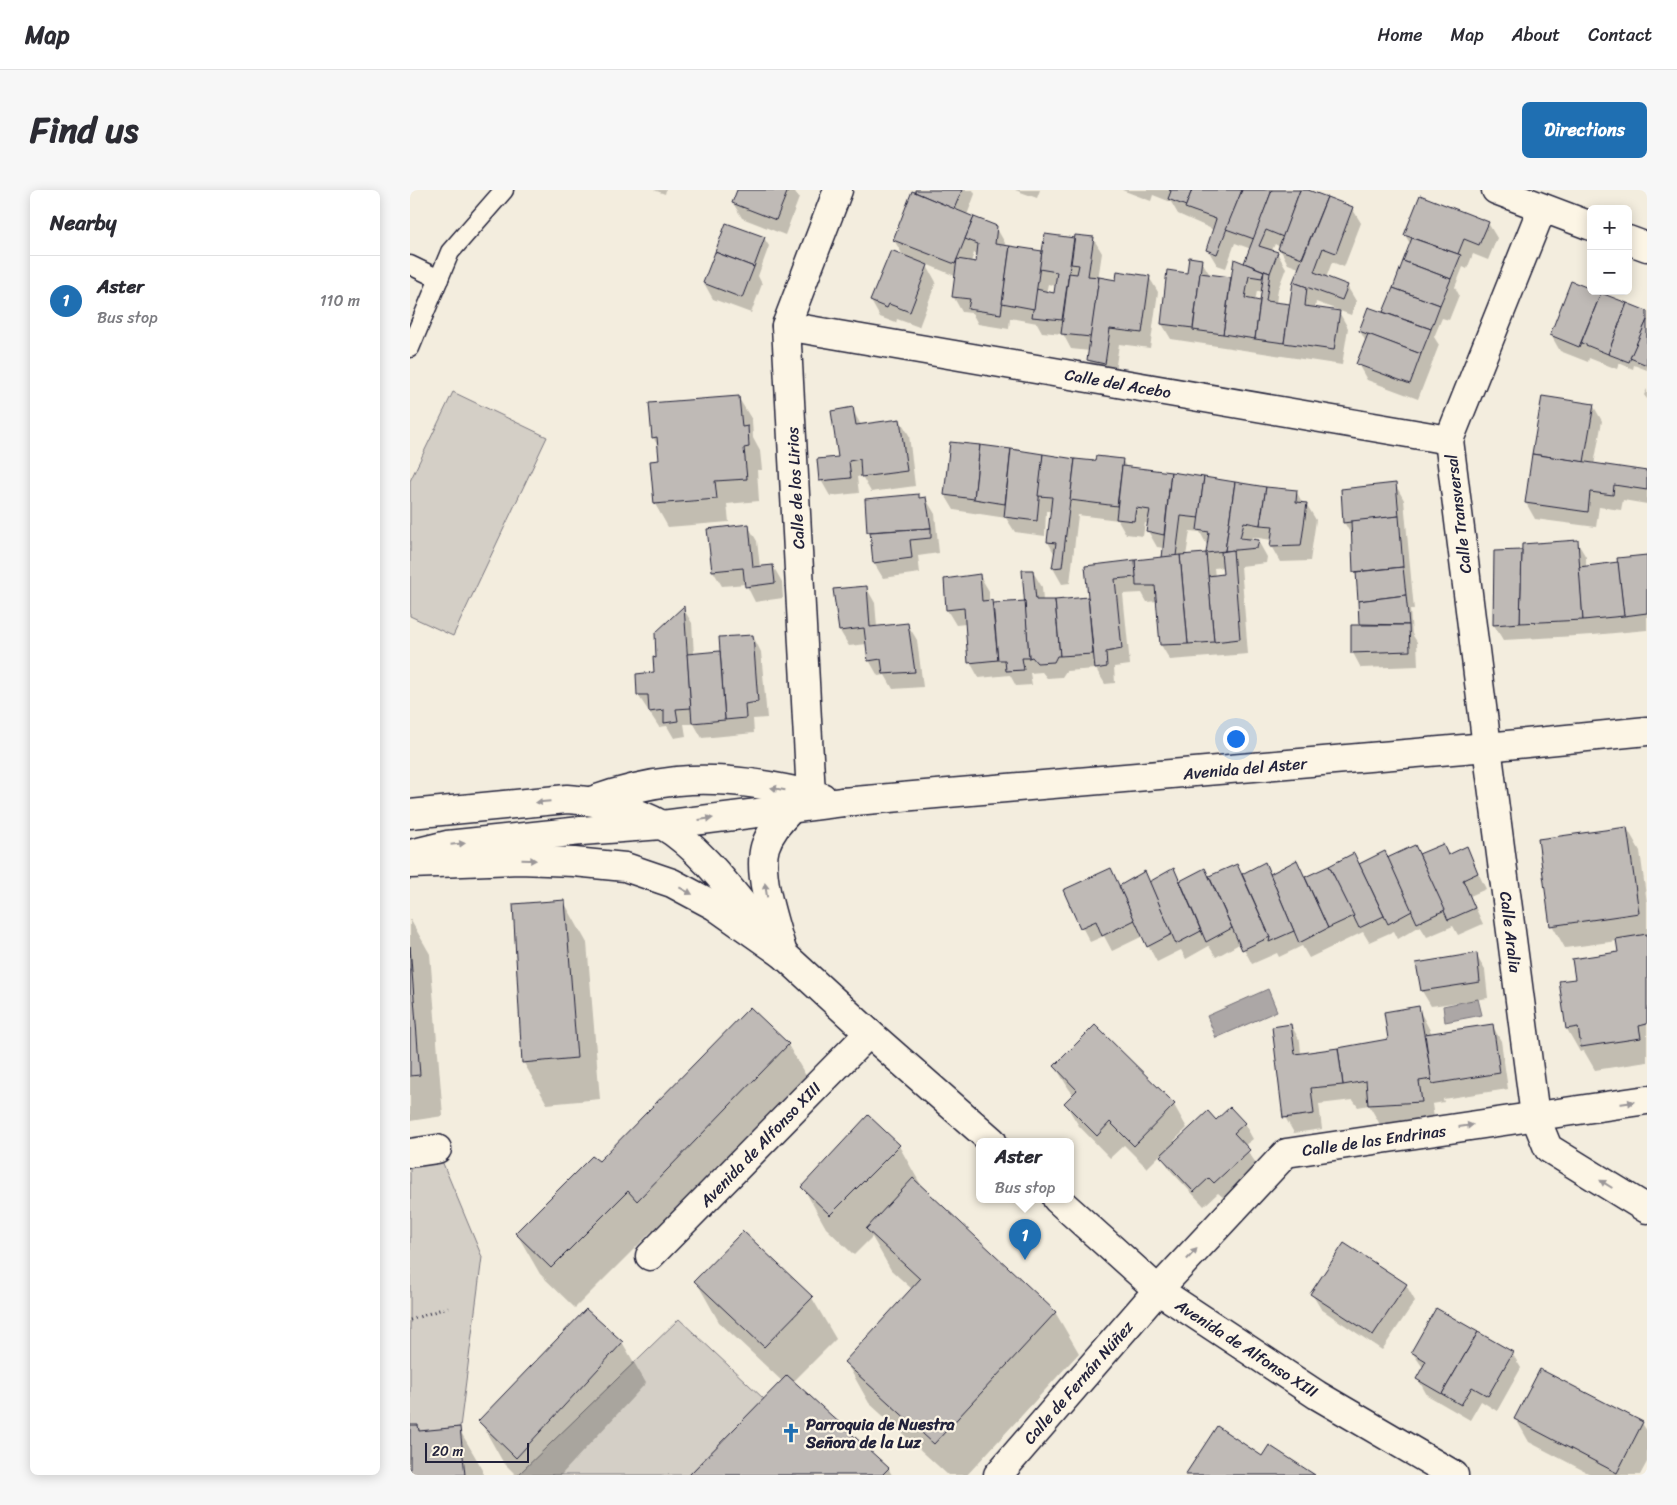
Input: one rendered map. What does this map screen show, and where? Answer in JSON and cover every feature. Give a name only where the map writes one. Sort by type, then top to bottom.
[{"type":"street","name":"Calle de los Lirios","points":[[802,802],[786,326],[838,190]]},
{"type":"street","points":[[1496,190],[1587,225]]},
{"type":"street","name":"Calle Transversal","points":[[1487,747],[1449,440],[1542,208]]},
{"type":"street","points":[[1632,241],[1647,247]]},
{"type":"street","name":"Calle del Acebo","points":[[786,326],[1449,440]]},
{"type":"street","name":"Avenida del Aster","points":[[410,854],[447,845],[662,825],[802,802],[843,802],[1487,747],[1647,731]]},
{"type":"street","name":"Calle Aralia","points":[[1487,747],[1535,1116],[1548,1148],[1647,1209]]},
{"type":"street","points":[[591,800],[622,790],[678,781],[736,781],[802,802]]},
{"type":"street","points":[[410,814],[566,799],[591,800],[631,812],[662,825],[694,850],[722,880],[783,954]]},
{"type":"street","points":[[783,954],[766,893],[765,847],[775,826],[802,802]]},
{"type":"street","points":[[410,864],[519,860],[574,862],[625,867],[672,883],[715,906],[783,954],[989,1138]]},
{"type":"street","name":"Avenida de Alfonso XIII","points":[[650,1256],[869,1032]]},
{"type":"street","name":"Calle de las Endrinas","points":[[1158,1290],[1286,1153],[1647,1100]]},
{"type":"street","points":[[410,1153],[437,1149]]},
{"type":"street","name":"Avenida de Alfonso XIII","points":[[1061,1203],[1158,1290],[1317,1395],[1454,1475]]},
{"type":"street","name":"Calle de Fernán Núñez","points":[[998,1475],[1158,1290]]},
{"type":"lane","points":[[410,348],[450,252],[504,190]]},
{"type":"lane","points":[[410,265],[439,279]]},
{"type":"path","points":[[410,1320],[448,1307]]},
{"type":"shaded area","points":[[453,392],[547,437],[453,636],[410,616],[410,481]]},
{"type":"shaded area","points":[[1268,989],[1277,1011],[1216,1038],[1207,1016]]},
{"type":"shaded area","points":[[1478,999],[1482,1015],[1445,1022],[1443,1006]]},
{"type":"shaded area","points":[[437,1149],[482,1257],[460,1427],[410,1433],[410,1153]]},
{"type":"shaded area","points":[[679,1319],[764,1399],[689,1475],[518,1475]]},
{"type":"building","points":[[737,190],[788,190],[776,220],[732,203]]},
{"type":"building","points":[[915,190],[962,190],[954,209],[915,192]]},
{"type":"building","points":[[1169,190],[1192,190],[1186,206],[1168,199],[1171,191]]},
{"type":"building","points":[[1192,190],[1242,190],[1217,254],[1206,250],[1216,219],[1185,208]]},
{"type":"building","points":[[1242,190],[1272,190],[1254,239],[1226,229]]},
{"type":"building","points":[[1272,190],[1300,190],[1283,237],[1266,230],[1259,246],[1278,252],[1270,273],[1244,263]]},
{"type":"building","points":[[1300,190],[1308,190],[1327,197],[1302,258],[1278,249]]},
{"type":"building","points":[[912,191],[974,217],[955,264],[893,240]]},
{"type":"building","points":[[1420,195],[1489,222],[1479,245],[1464,239],[1458,254],[1404,235]]},
{"type":"building","points":[[1327,197],[1353,207],[1336,253],[1323,248],[1314,272],[1348,285],[1342,300],[1293,282]]},
{"type":"building","points":[[974,217],[997,226],[995,244],[1010,246],[1001,314],[968,309],[970,299],[952,297],[957,259],[976,262],[978,244],[965,239]]},
{"type":"building","points":[[726,223],[765,237],[754,267],[715,252]]},
{"type":"building","points":[[1045,234],[1074,238],[1062,320],[1032,317],[1036,289],[1054,293],[1057,272],[1039,269]]},
{"type":"building","points":[[1075,235],[1094,237],[1088,276],[1099,277],[1091,337],[1061,334],[1069,273],[1077,274],[1079,265],[1071,264]]},
{"type":"building","points":[[1412,238],[1461,255],[1451,279],[1403,261]]},
{"type":"building","points":[[1010,246],[1042,251],[1034,309],[1002,303]]},
{"type":"building","points":[[891,250],[928,265],[910,312],[889,304],[887,308],[870,301]]},
{"type":"building","points":[[715,252],[754,267],[742,298],[703,283]]},
{"type":"building","points":[[1189,257],[1202,259],[1193,328],[1161,324],[1167,270],[1187,273]]},
{"type":"building","points":[[1234,259],[1264,271],[1262,278],[1249,276],[1245,298],[1260,301],[1255,339],[1223,334]]},
{"type":"building","points":[[1403,261],[1451,279],[1440,305],[1393,288]]},
{"type":"building","points":[[1117,271],[1150,276],[1142,333],[1110,329],[1105,364],[1087,360],[1099,277],[1116,280]]},
{"type":"building","points":[[1264,271],[1270,273],[1266,301],[1290,304],[1284,343],[1255,339]]},
{"type":"building","points":[[1200,273],[1231,277],[1223,334],[1193,330]]},
{"type":"building","points":[[1571,281],[1587,287],[1587,295],[1600,295],[1579,347],[1550,335]]},
{"type":"building","points":[[1293,282],[1307,287],[1305,306],[1340,311],[1334,350],[1284,343]]},
{"type":"building","points":[[1393,288],[1440,305],[1431,329],[1383,312]]},
{"type":"building","points":[[1600,295],[1606,295],[1627,303],[1608,354],[1581,343]]},
{"type":"building","points":[[1627,303],[1647,311],[1647,320],[1629,362],[1608,354]]},
{"type":"building","points":[[1368,307],[1431,329],[1421,354],[1359,331]]},
{"type":"building","points":[[1647,320],[1647,365],[1630,358]]},
{"type":"building","points":[[1368,334],[1421,354],[1410,384],[1356,364]]},
{"type":"building","points":[[739,396],[742,427],[748,426],[749,447],[744,448],[747,479],[715,481],[717,499],[654,504],[650,461],[659,460],[657,437],[652,438],[649,403]]},
{"type":"building","points":[[1542,396],[1594,404],[1584,462],[1532,454]]},
{"type":"building","points":[[853,407],[856,425],[900,419],[907,471],[861,477],[860,459],[849,461],[851,478],[819,481],[817,459],[838,457],[831,411]]},
{"type":"building","points":[[950,442],[980,445],[974,499],[944,495]]},
{"type":"building","points":[[980,445],[1011,449],[1005,504],[974,499]]},
{"type":"building","points":[[1011,449],[1043,454],[1037,521],[1004,517]]},
{"type":"building","points":[[1043,454],[1075,459],[1062,567],[1052,568],[1056,543],[1047,542],[1052,497],[1038,496]]},
{"type":"building","points":[[1532,454],[1647,471],[1647,490],[1614,485],[1613,495],[1590,492],[1588,512],[1525,503]]},
{"type":"building","points":[[1096,456],[1123,459],[1117,506],[1070,500],[1075,459],[1095,461]]},
{"type":"building","points":[[1122,466],[1171,472],[1164,535],[1146,531],[1150,510],[1136,508],[1134,521],[1116,519]]},
{"type":"building","points":[[1171,472],[1204,477],[1199,518],[1181,516],[1176,556],[1162,558]]},
{"type":"building","points":[[1204,477],[1235,482],[1225,551],[1206,553],[1209,532],[1197,530]]},
{"type":"building","points":[[1235,482],[1266,487],[1260,525],[1244,522],[1240,538],[1259,540],[1257,548],[1225,551]]},
{"type":"building","points":[[1396,483],[1399,516],[1343,523],[1341,489]]},
{"type":"building","points":[[1266,487],[1297,490],[1296,502],[1307,503],[1301,546],[1270,547],[1273,526],[1260,525]]},
{"type":"building","points":[[919,494],[919,498],[926,497],[931,528],[867,532],[865,499]]},
{"type":"building","points":[[1399,516],[1403,567],[1353,572],[1351,521]]},
{"type":"building","points":[[749,524],[753,567],[773,565],[775,583],[745,587],[743,568],[712,571],[707,529]]},
{"type":"building","points":[[931,528],[931,538],[910,540],[912,558],[873,563],[870,532]]},
{"type":"building","points":[[1578,540],[1583,620],[1520,623],[1522,544]]},
{"type":"building","points":[[1233,550],[1240,639],[1214,642],[1208,576],[1223,574],[1221,552]]},
{"type":"building","points":[[1522,550],[1520,623],[1493,625],[1494,551]]},
{"type":"building","points":[[1206,553],[1214,642],[1188,644],[1180,555]]},
{"type":"building","points":[[1180,555],[1188,644],[1160,645],[1155,586],[1136,586],[1135,560]]},
{"type":"building","points":[[1647,555],[1647,613],[1624,616],[1617,558]]},
{"type":"building","points":[[1135,560],[1136,577],[1115,579],[1122,649],[1106,652],[1107,667],[1095,669],[1085,566]]},
{"type":"building","points":[[1618,562],[1624,616],[1583,620],[1579,567]]},
{"type":"building","points":[[1403,567],[1406,595],[1358,601],[1356,572]]},
{"type":"building","points":[[1022,570],[1033,570],[1036,600],[1055,600],[1060,656],[1057,656],[1054,662],[1037,663],[1032,657],[1029,658]]},
{"type":"building","points":[[980,574],[982,601],[992,600],[998,660],[968,663],[964,608],[946,610],[944,579]]},
{"type":"building","points":[[867,586],[870,627],[908,623],[915,672],[883,674],[881,659],[868,661],[864,628],[839,631],[833,589]]},
{"type":"building","points":[[1406,595],[1409,625],[1359,624],[1358,601]]},
{"type":"building","points":[[1088,597],[1093,654],[1060,656],[1055,600]]},
{"type":"building","points":[[1025,601],[1029,658],[1022,658],[1024,670],[1006,671],[1005,660],[998,660],[993,603]]},
{"type":"building","points":[[684,606],[691,708],[676,709],[678,721],[664,723],[664,710],[649,712],[648,695],[637,695],[636,674],[654,672],[653,657],[656,658],[655,633]]},
{"type":"building","points":[[1351,625],[1409,625],[1410,651],[1351,653]]},
{"type":"building","points":[[753,635],[758,702],[745,704],[746,718],[725,720],[719,637]]},
{"type":"building","points":[[720,651],[725,720],[692,723],[687,654]]},
{"type":"building","points":[[1627,827],[1639,913],[1550,926],[1538,839]]},
{"type":"building","points":[[1443,844],[1448,855],[1467,846],[1478,873],[1463,880],[1475,908],[1448,920],[1419,854]]},
{"type":"building","points":[[1415,845],[1445,910],[1417,923],[1387,858]]},
{"type":"building","points":[[1385,851],[1412,911],[1388,924],[1359,864]]},
{"type":"building","points":[[1354,853],[1384,916],[1359,928],[1329,866]]},
{"type":"building","points":[[1297,860],[1328,928],[1299,943],[1270,874]]},
{"type":"building","points":[[1265,862],[1294,931],[1269,942],[1270,937],[1242,874]]},
{"type":"building","points":[[1237,864],[1270,937],[1242,950],[1209,876]]},
{"type":"building","points":[[1329,866],[1354,916],[1328,928],[1305,877]]},
{"type":"building","points":[[1111,868],[1135,920],[1102,936],[1096,921],[1080,928],[1063,890]]},
{"type":"building","points":[[1174,868],[1201,931],[1176,944],[1149,882]]},
{"type":"building","points":[[1205,868],[1232,928],[1206,942],[1180,881]]},
{"type":"building","points":[[1145,871],[1172,934],[1147,947],[1119,886]]},
{"type":"building","points":[[565,900],[577,1058],[522,1063],[513,904]]},
{"type":"building","points":[[1647,934],[1647,1024],[1639,1026],[1641,1038],[1581,1047],[1578,1027],[1566,1029],[1559,981],[1575,979],[1572,959],[1618,952],[1616,939]]},
{"type":"building","points":[[410,946],[420,1075],[410,1076]]},
{"type":"building","points":[[1477,953],[1480,982],[1421,991],[1416,963]]},
{"type":"building","points":[[1419,1006],[1432,1079],[1419,1081],[1422,1102],[1368,1105],[1366,1081],[1343,1085],[1338,1048],[1388,1039],[1384,1012]]},
{"type":"building","points":[[750,1007],[789,1044],[637,1201],[628,1191],[551,1268],[515,1233],[592,1156],[599,1161]]},
{"type":"building","points":[[1291,1024],[1295,1054],[1338,1048],[1343,1085],[1311,1088],[1314,1114],[1283,1118],[1272,1027]]},
{"type":"building","points":[[1493,1024],[1500,1073],[1432,1084],[1425,1034]]},
{"type":"building","points":[[1095,1025],[1175,1104],[1134,1146],[1110,1122],[1097,1136],[1064,1103],[1077,1090],[1054,1066]]},
{"type":"building","points":[[1230,1107],[1245,1123],[1234,1133],[1250,1150],[1214,1183],[1209,1178],[1194,1192],[1160,1156],[1208,1111],[1216,1120]]},
{"type":"building","points":[[868,1115],[900,1145],[830,1215],[801,1187]]},
{"type":"building","points":[[913,1178],[1056,1312],[934,1444],[844,1362],[920,1279],[866,1229]]},
{"type":"building","points":[[743,1231],[813,1297],[764,1347],[694,1281]]},
{"type":"building","points":[[1344,1243],[1407,1284],[1373,1335],[1310,1294]]},
{"type":"building","points":[[1436,1308],[1478,1332],[1442,1394],[1416,1379],[1426,1361],[1411,1352]]},
{"type":"building","points":[[586,1309],[623,1342],[516,1458],[478,1421]]},
{"type":"building","points":[[1478,1332],[1513,1352],[1488,1396],[1472,1387],[1461,1405],[1442,1394]]},
{"type":"building","points":[[1540,1369],[1643,1422],[1617,1473],[1514,1419]]},
{"type":"building","name":"Parroquia de Nuestra Señora de la Luz","points":[[787,1375],[889,1468],[882,1475],[689,1475]]},
{"type":"building","points":[[410,1425],[418,1425],[419,1431],[460,1427],[465,1475],[410,1475]]},
{"type":"building","points":[[1217,1426],[1262,1456],[1269,1445],[1315,1475],[1185,1475]]},
{"type":"place","name":"Aster","points":[[1025,1260]]},
{"type":"place","name":"Parroquia de Nuestra Señora de la Luz","points":[[791,1433]]}]
